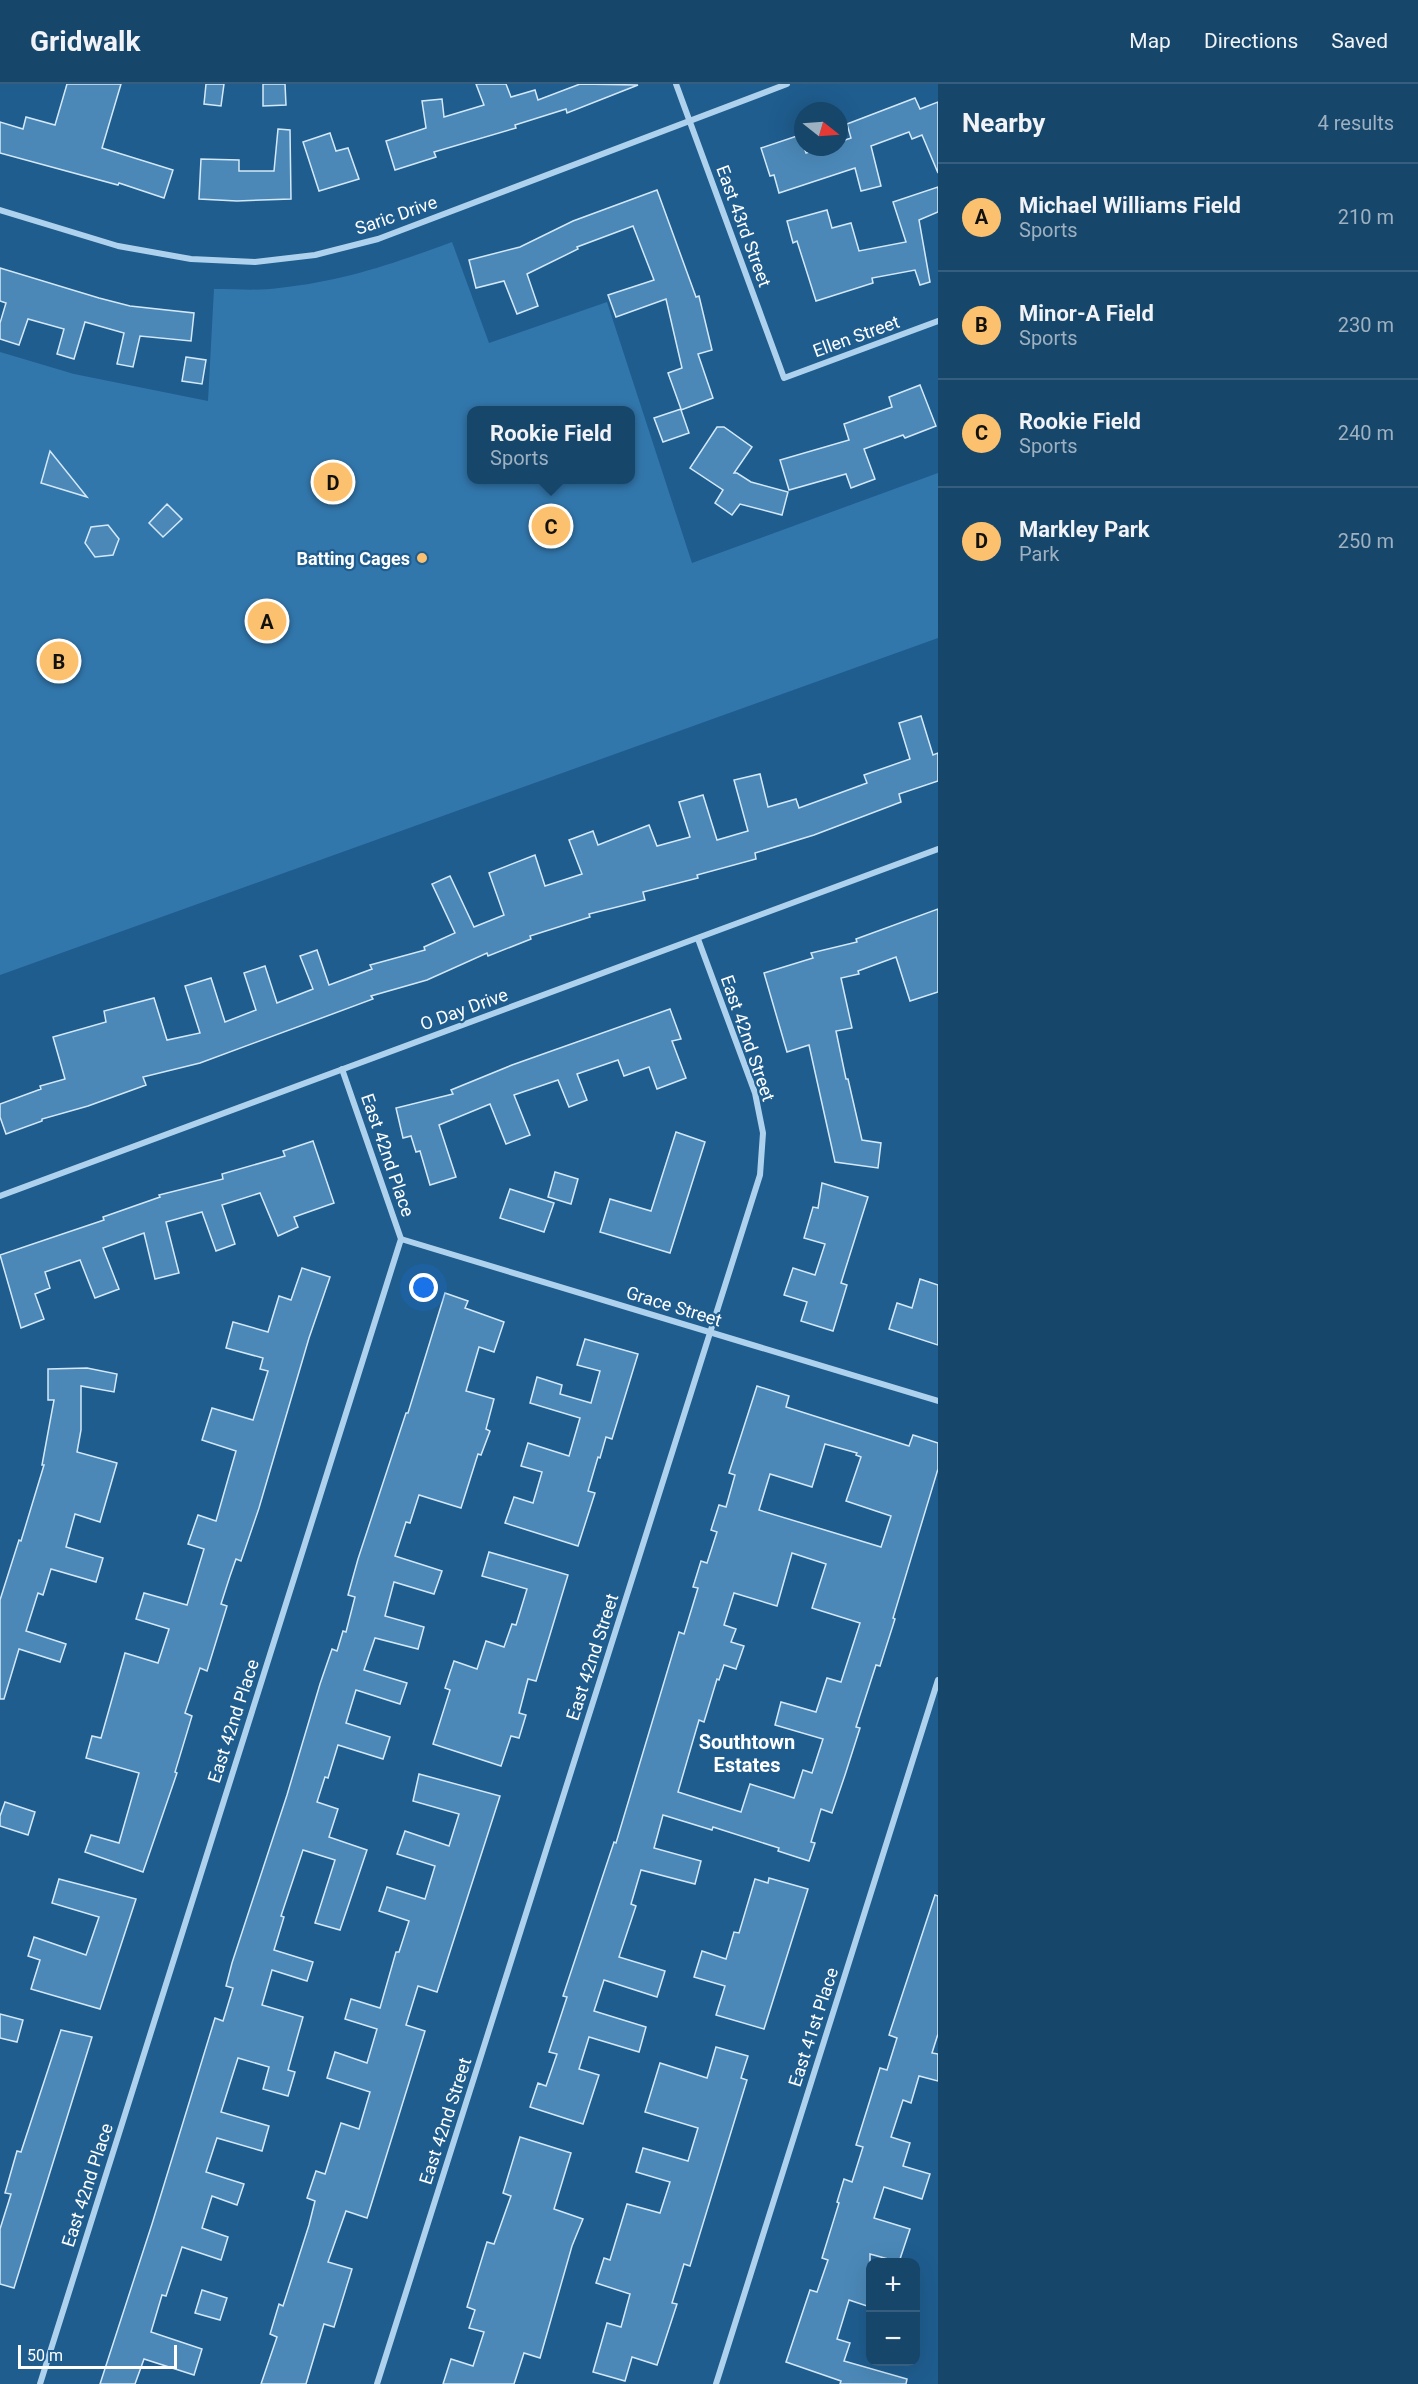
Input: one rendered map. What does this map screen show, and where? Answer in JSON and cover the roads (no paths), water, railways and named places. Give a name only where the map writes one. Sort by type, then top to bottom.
[{"type":"street","name":"East 43rd Street","points":[[676,84],[784,378]]},
{"type":"street","name":"Saric Drive","points":[[0,210],[118,246],[191,259],[255,262],[315,255],[378,239],[787,84]]},
{"type":"street","name":"Ellen Street","points":[[784,378],[938,321]]},
{"type":"street","name":"O Day Drive","points":[[0,1196],[938,849]]},
{"type":"street","name":"East 42nd Street","points":[[377,2384],[760,1175],[763,1133],[755,1093],[698,939]]},
{"type":"street","name":"East 42nd Place","points":[[40,2384],[401,1239],[342,1069]]},
{"type":"street","name":"Grace Street","points":[[401,1239],[938,1401]]},
{"type":"street","name":"East 41st Place","points":[[716,2384],[938,1680]]},
{"type":"place","name":"Markley Park","points":[[333,482]]},
{"type":"place","name":"Rookie Field","points":[[551,526]]},
{"type":"place","name":"Batting Cages","points":[[422,558]]},
{"type":"place","name":"Michael Williams Field","points":[[267,621]]},
{"type":"place","name":"Minor-A Field","points":[[59,661]]},
{"type":"district","name":"Southtown Estates","points":[[747,1754]]}]
